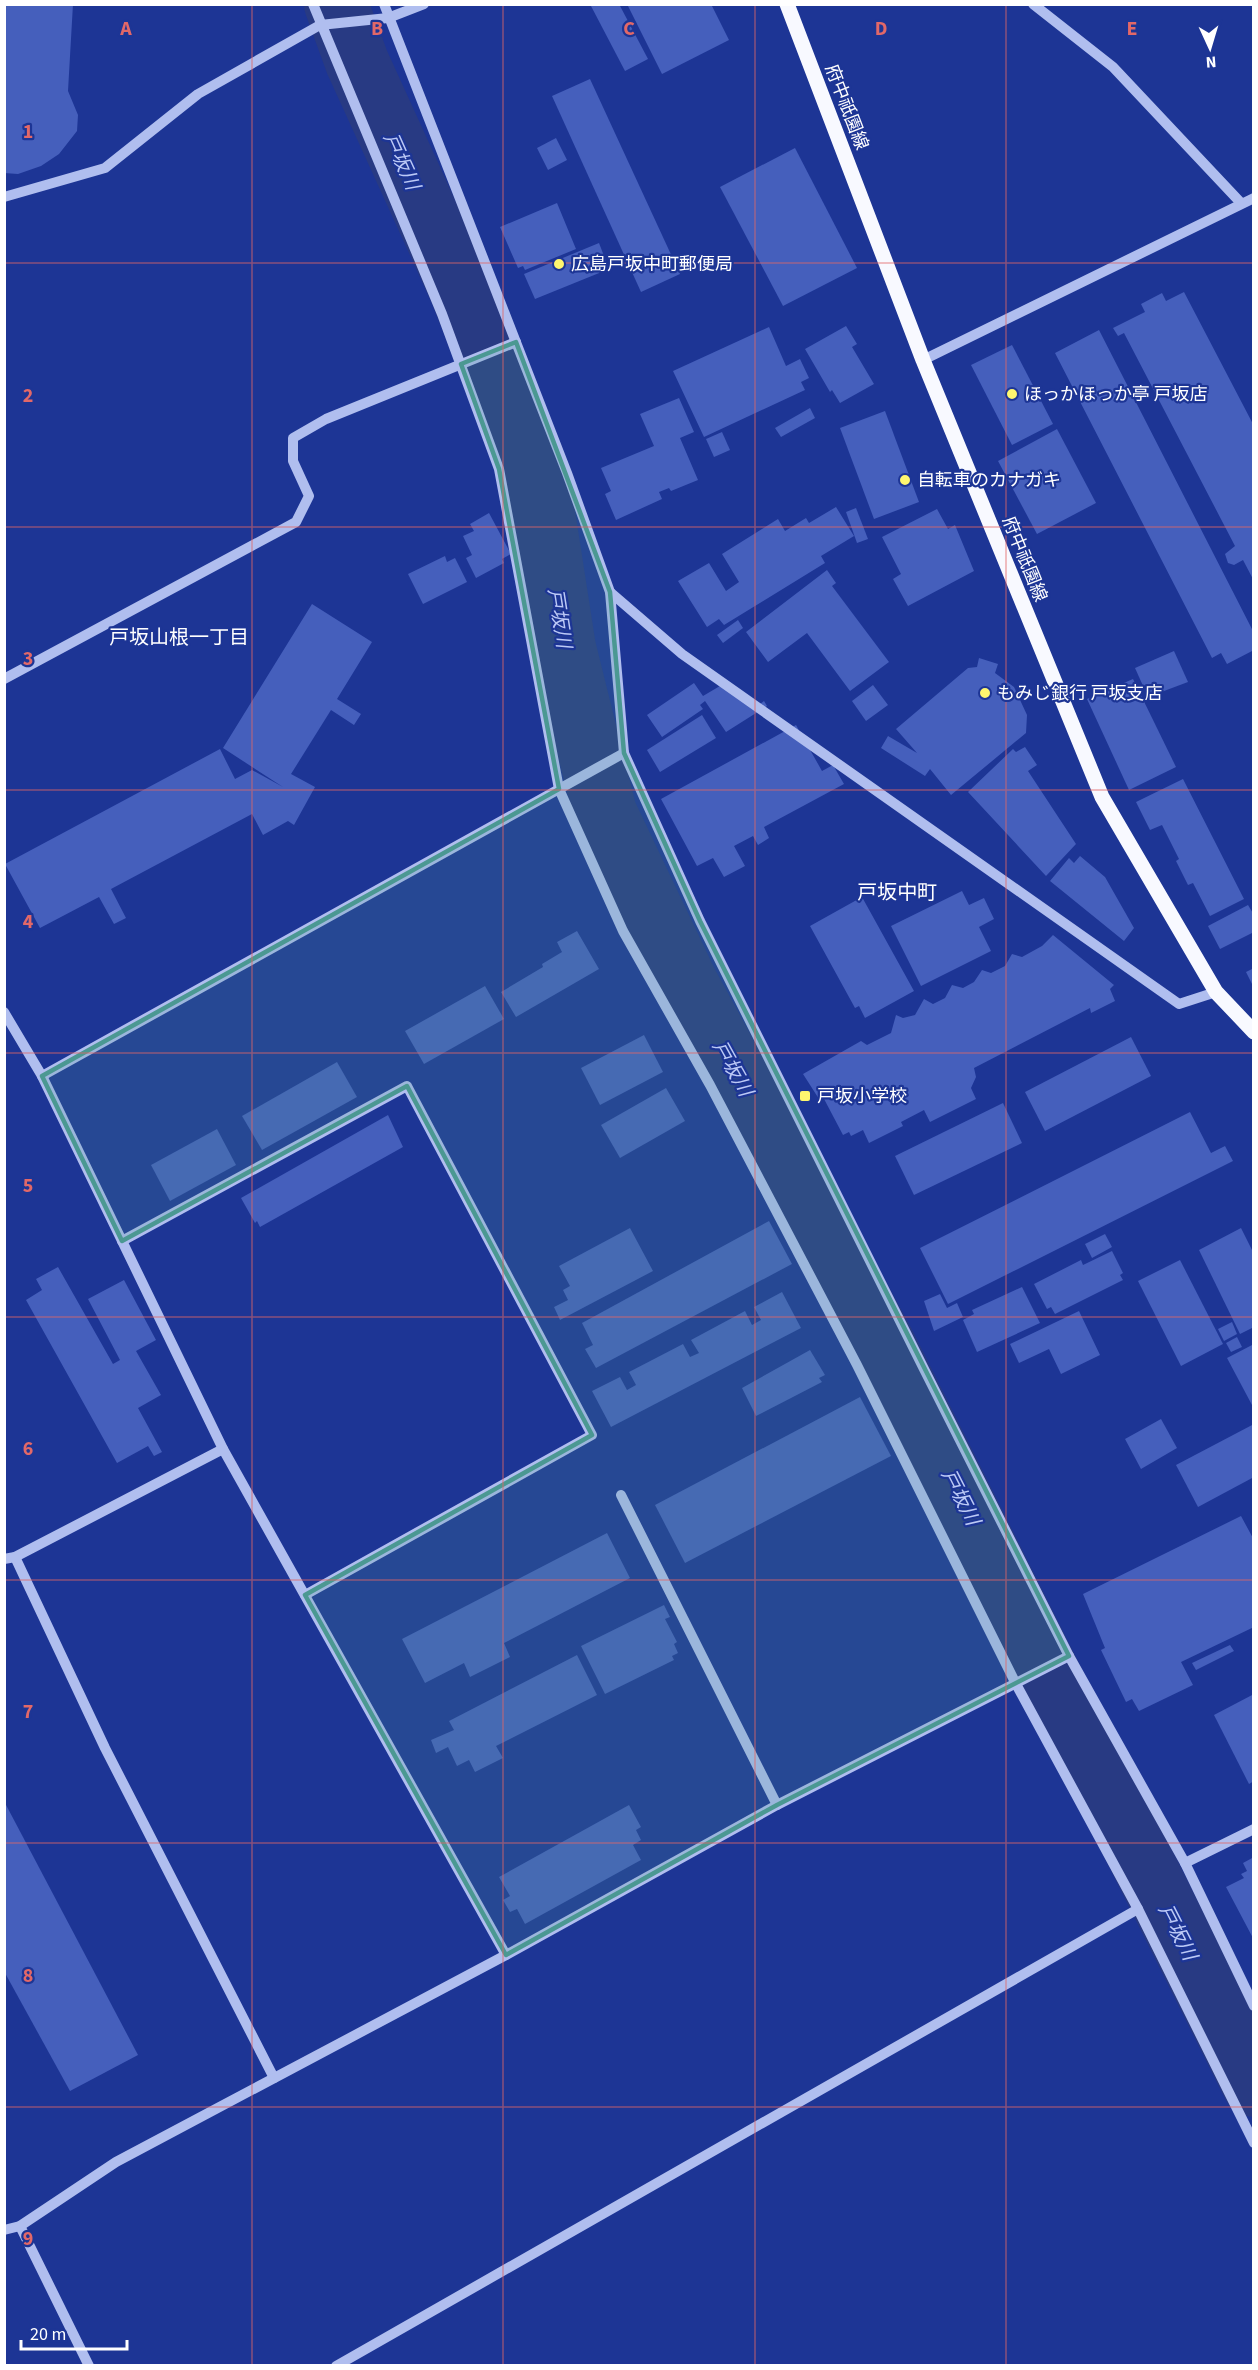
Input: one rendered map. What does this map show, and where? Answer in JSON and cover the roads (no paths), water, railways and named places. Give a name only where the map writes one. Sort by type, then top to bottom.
[{"type":"main road","name":"府中祇園線","points":[[787,4],[923,360],[1102,797],[1216,993],[1254,1032]]},
{"type":"street","points":[[313,4],[460,364],[499,469],[559,789],[623,932],[710,1085],[851,1354],[1016,1684],[1138,1909],[1254,2144]]},
{"type":"street","points":[[384,4],[516,342],[610,592],[624,753],[700,921],[1069,1656],[1185,1863],[1254,2006]]},
{"type":"street","points":[[4,197],[105,168],[198,94],[320,25],[388,18],[424,4]]},
{"type":"street","points":[[1034,4],[1113,67],[1241,203]]},
{"type":"street","points":[[923,360],[1254,198]]},
{"type":"street","points":[[4,679],[296,522],[309,496],[293,461],[292,438],[326,419],[516,342]]},
{"type":"street","points":[[610,592],[682,654],[1179,1004],[1216,993]]},
{"type":"street","points":[[42,1076],[624,753]]},
{"type":"street","points":[[4,1012],[42,1076],[223,1449],[506,1955]]},
{"type":"street","points":[[123,1241],[407,1086],[592,1435],[305,1594]]},
{"type":"street","points":[[223,1449],[10,1558],[274,2078]]},
{"type":"street","points":[[621,1496],[777,1806]]},
{"type":"street","points":[[4,2230],[20,2226],[116,2162],[506,1955],[777,1806],[1069,1656]]},
{"type":"street","points":[[1185,1863],[1254,1828]]},
{"type":"street","points":[[336,2366],[1138,1909]]},
{"type":"street","points":[[20,2226],[89,2366]]},
{"type":"waterway","name":"戸坂川","points":[[336,4],[357,62],[461,290],[539,487],[564,648],[605,813],[686,983],[883,1343],[1254,2085]]},
{"type":"place","name":"広島戸坂中町郵便局","points":[[559,264]]},
{"type":"place","name":"ほっかほっか亭 戸坂店","points":[[1012,394]]},
{"type":"place","name":"自転車のカナガキ","points":[[905,480]]},
{"type":"place","name":"もみじ銀行 戸坂支店","points":[[985,693]]},
{"type":"place","name":"戸坂小学校","points":[[805,1096]]},
{"type":"district","name":"戸坂山根一丁目","points":[[179,637]]},
{"type":"district","name":"戸坂中町","points":[[897,892]]}]
